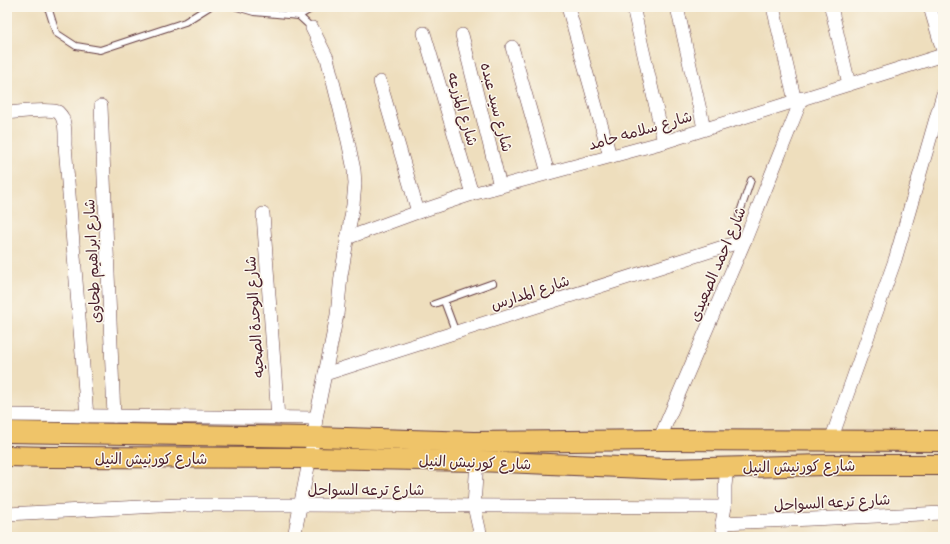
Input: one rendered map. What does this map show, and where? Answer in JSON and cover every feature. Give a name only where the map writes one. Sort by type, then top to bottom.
[{"type":"main road","name":"شارع كورنيش النيل","points":[[7,432],[315,428],[474,442],[658,440],[943,441]]},
{"type":"main road","name":"شارع كورنيش النيل","points":[[7,456],[49,458],[310,458],[477,461],[667,469],[825,465],[943,465]]},
{"type":"street","points":[[568,7],[610,156]]},
{"type":"street","points":[[633,7],[664,142]]},
{"type":"street","points":[[677,7],[704,128]]},
{"type":"street","points":[[772,7],[799,99]]},
{"type":"street","points":[[831,7],[849,84]]},
{"type":"street","points":[[930,7],[943,51]]},
{"type":"street","points":[[294,537],[337,315],[341,276],[355,184],[354,170],[348,141],[327,58],[312,28]]},
{"type":"street","name":"شارع المزرعه","points":[[424,33],[472,194]]},
{"type":"street","name":"شارع سيد عبده","points":[[462,35],[500,186]]},
{"type":"street","points":[[512,47],[548,173]]},
{"type":"street","name":"شارع سلامه حامد","points":[[347,238],[472,194],[664,142],[704,128],[943,55]]},
{"type":"street","points":[[380,82],[418,212]]},
{"type":"street","points":[[831,440],[895,260],[943,94]]},
{"type":"street","name":"شارع احمد الصعيدى","points":[[658,440],[746,240],[750,205],[799,99]]},
{"type":"street","name":"شارع ابراهيم طحاوى","points":[[101,106],[114,416]]},
{"type":"street","points":[[7,113],[46,111],[56,112],[60,113],[65,126],[66,161],[87,416]]},
{"type":"street","name":"شارع الوحدة الصحيه","points":[[263,214],[278,418]]},
{"type":"street","name":"شارع المدارس","points":[[325,374],[746,240]]},
{"type":"street","points":[[7,415],[278,418],[315,428]]},
{"type":"street","points":[[477,461],[474,506],[481,537]]},
{"type":"street","points":[[724,537],[722,523],[725,507],[724,486],[727,468]]},
{"type":"street","name":"شارع ترعه السواحل","points":[[7,514],[179,505],[725,507]]},
{"type":"street","name":"شارع ترعه السواحل","points":[[722,523],[943,513]]},
{"type":"lane","points":[[48,7],[56,33],[76,46],[100,50],[185,22],[209,7]]},
{"type":"lane","points":[[237,7],[254,12],[299,16],[314,7]]},
{"type":"lane","points":[[299,16],[312,28]]},
{"type":"lane","points":[[739,214],[750,205],[751,180]]},
{"type":"lane","points":[[434,304],[493,283]]},
{"type":"lane","points":[[444,301],[456,332]]}]
